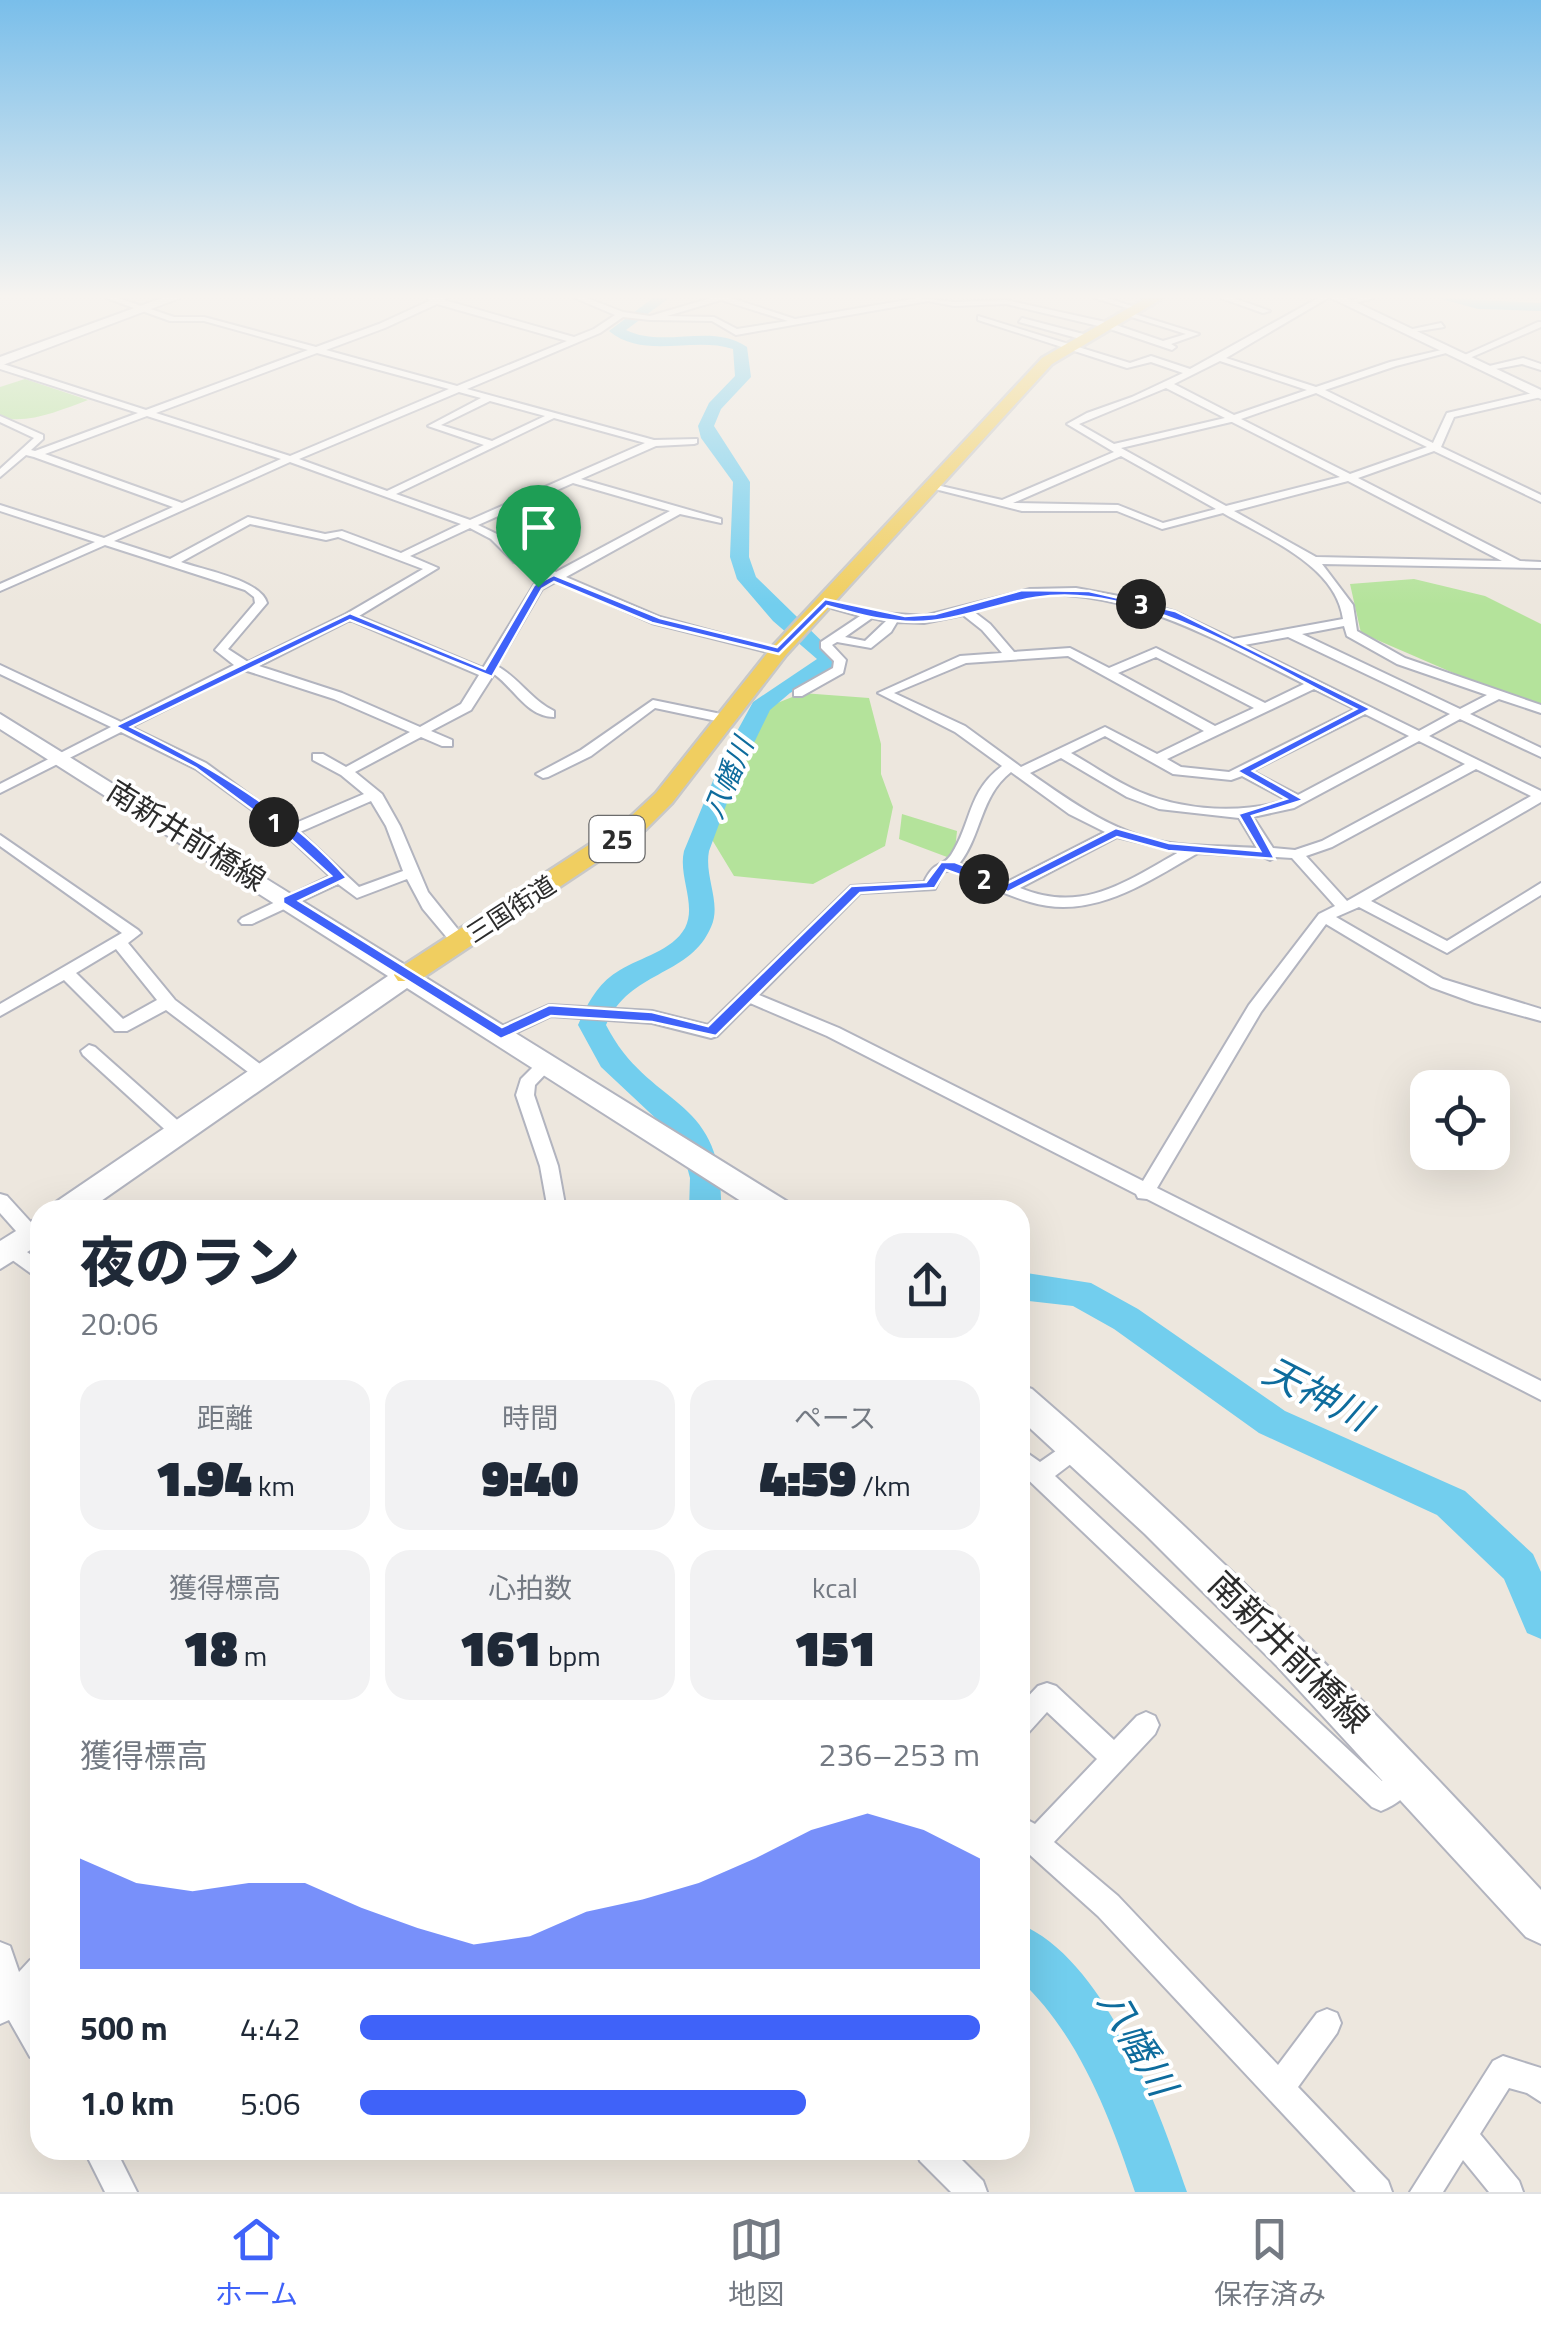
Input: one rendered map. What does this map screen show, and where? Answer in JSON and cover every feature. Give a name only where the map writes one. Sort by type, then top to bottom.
[{"type":"main road","name":"三国街道","points":[[80,1200],[178,1130],[636,825],[792,637],[1012,400]]},
{"type":"main road","name":"南新井前橋線","points":[[0,720],[763,1200]]},
{"type":"main road","name":"南新井前橋線","points":[[1030,1408],[1249,1609],[1409,1776],[1541,1922]]},
{"type":"street","points":[[107,400],[290,459],[467,523],[509,547],[518,560],[656,620],[792,637]]},
{"type":"street","points":[[0,474],[32,454],[184,400]]},
{"type":"street","points":[[0,588],[290,459],[433,400]]},
{"type":"street","points":[[484,400],[433,426],[495,445]]},
{"type":"street","points":[[502,400],[654,443],[694,441]]},
{"type":"street","points":[[1132,400],[1096,409],[1072,424],[1314,560],[1348,605],[1351,633],[1388,655],[1541,710]]},
{"type":"street","points":[[1196,400],[1517,564]]},
{"type":"street","points":[[1004,503],[1116,449],[1290,400]]},
{"type":"street","points":[[1338,400],[1541,498]]},
{"type":"street","points":[[932,487],[1022,508],[1118,508],[1162,526],[1349,478],[1436,447],[1450,415],[1513,400]]},
{"type":"street","points":[[388,494],[554,415]]},
{"type":"street","points":[[0,419],[40,436],[32,454]]},
{"type":"street","points":[[402,557],[467,523],[654,443]]},
{"type":"street","points":[[32,454],[182,507]]},
{"type":"street","points":[[571,478],[716,521]]},
{"type":"street","points":[[0,508],[52,521],[100,543],[236,582],[259,595],[261,603],[221,650],[245,666],[338,696],[447,742]]},
{"type":"street","points":[[346,772],[417,730],[466,707],[538,587],[679,510]]},
{"type":"street","points":[[0,790],[350,616],[432,568],[338,532],[326,538],[248,520],[170,564]]},
{"type":"street","points":[[1314,560],[1541,564]]},
{"type":"street","points":[[825,602],[892,619],[936,618],[1022,594],[1089,594],[1172,614],[1541,796]]},
{"type":"street","points":[[964,610],[986,627],[1009,654]]},
{"type":"street","points":[[798,692],[838,670],[840,660],[826,645],[870,615]]},
{"type":"street","points":[[350,616],[513,678],[534,708],[549,714]]},
{"type":"street","points":[[836,638],[867,645],[892,619]]},
{"type":"street","points":[[1232,643],[1348,622]]},
{"type":"street","points":[[1290,633],[1541,753]]},
{"type":"street","points":[[1215,732],[1070,652],[1009,654],[950,663],[884,693],[960,729],[1074,811],[1116,832],[1194,850],[1270,856],[1296,854],[1327,844],[1476,764]]},
{"type":"street","points":[[1109,673],[1156,652],[1264,708]]},
{"type":"street","points":[[0,669],[201,766],[290,832],[357,893],[413,872]]},
{"type":"street","points":[[1156,760],[1314,684]]},
{"type":"street","points":[[1061,752],[1132,794],[1164,806],[1244,814],[1297,800],[1494,696]]},
{"type":"street","points":[[543,774],[586,753],[653,704],[726,719]]},
{"type":"street","points":[[950,865],[973,810],[998,773],[1061,752],[1105,731],[1156,760],[1203,776],[1243,771],[1365,709]]},
{"type":"street","points":[[318,757],[375,794],[396,824],[430,908],[460,942]]},
{"type":"street","points":[[1243,771],[1297,800]]},
{"type":"street","points":[[290,832],[375,794]]},
{"type":"street","points":[[1145,1192],[1255,1009],[1324,916],[1360,901],[1541,796]]},
{"type":"street","points":[[1244,814],[1270,856]]},
{"type":"street","points":[[1008,888],[1116,832]]},
{"type":"street","points":[[0,838],[134,932],[0,1011]]},
{"type":"street","points":[[501,1034],[549,1010],[614,1013],[711,1032],[722,1026],[747,996],[856,889],[930,886],[937,870],[950,865],[1034,902],[1072,907],[1098,900],[1194,850]]},
{"type":"street","points":[[1296,854],[1343,906]]},
{"type":"street","points":[[247,921],[340,878]]},
{"type":"street","points":[[1360,901],[1447,948],[1541,888]]},
{"type":"street","points":[[1324,916],[1391,952],[1424,976],[1468,995],[1541,1015]]},
{"type":"street","points":[[118,941],[167,1002],[262,1074]]},
{"type":"street","points":[[64,972],[121,1026],[167,1002]]},
{"type":"street","points":[[747,996],[833,1032],[1541,1391]]},
{"type":"street","points":[[89,1051],[178,1130]]},
{"type":"street","points":[[547,1063],[527,1082],[525,1094],[550,1166],[555,1200]]},
{"type":"street","points":[[0,1201],[20,1242]]},
{"type":"street","points":[[1040,1476],[1076,1447]]},
{"type":"street","points":[[1030,1467],[1382,1798],[1409,1776]]},
{"type":"street","points":[[1030,1713],[1047,1695],[1115,1758]]},
{"type":"street","points":[[1030,1834],[1146,1726]]},
{"type":"street","points":[[1030,1838],[1108,1906],[1377,2192]]},
{"type":"street","points":[[0,1956],[6,2003],[30,2033]]},
{"type":"street","points":[[6,2003],[30,1980]]},
{"type":"street","points":[[1280,2086],[1327,2023]]},
{"type":"street","points":[[1425,2192],[1504,2071],[1536,2081],[1541,2087]]},
{"type":"street","points":[[1462,2136],[1508,2192]]},
{"type":"street","points":[[104,2160],[122,2192]]},
{"type":"street","points":[[940,2160],[965,2190]]},
{"type":"green space","points":[[0,400],[87,400],[33,418],[0,417]]},
{"type":"green space","points":[[1414,579],[1485,596],[1541,624],[1541,706],[1518,701],[1361,633],[1350,584]]},
{"type":"green space","points":[[802,693],[869,698],[881,744],[881,774],[893,807],[885,846],[813,884],[734,876],[711,838],[723,796],[745,761],[750,714]]},
{"type":"green space","points":[[902,814],[957,831],[955,850],[947,857],[899,839]]},
{"type":"waterway","name":"八幡川","points":[[705,1200],[702,1154],[693,1135],[629,1080],[611,1060],[592,1025],[613,988],[674,954],[697,930],[702,913],[694,863],[712,809],[744,736],[761,707],[774,694],[826,667],[828,657],[767,603],[742,569],[742,482],[737,470],[710,438],[706,426],[721,400]]},
{"type":"waterway","name":"天神川","points":[[1030,1287],[1079,1293],[1126,1319],[1272,1422],[1451,1503],[1519,1567],[1541,1619]]},
{"type":"waterway","name":"八幡川","points":[[1030,1957],[1067,1998],[1107,2060],[1138,2127],[1161,2192]]},
{"type":"route","points":[[554,578],[656,620],[779,650],[825,602],[879,618],[905,620],[936,618],[1022,594],[1089,594],[1172,614],[1365,709],[1243,771],[1297,800],[1244,814],[1270,856],[1168,847],[1116,832],[1008,888],[950,865],[941,866],[930,886],[869,885],[856,889],[747,996],[722,1026],[711,1032],[652,1017],[549,1010],[521,1020],[501,1034],[288,900],[340,878],[290,832],[201,766],[122,726],[350,616],[488,674],[538,587],[554,578]]}]
